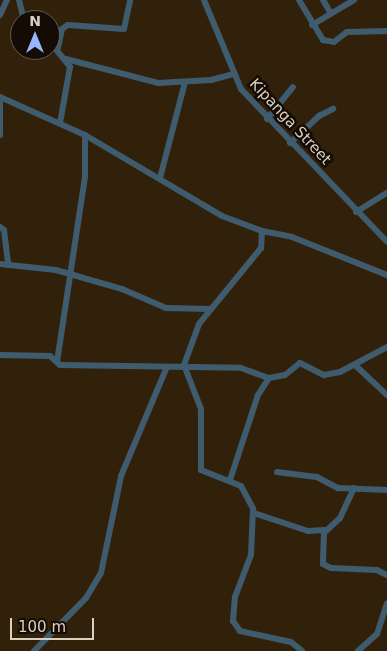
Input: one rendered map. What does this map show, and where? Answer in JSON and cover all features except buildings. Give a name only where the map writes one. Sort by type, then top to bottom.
[{"type":"street","points":[[0,15],[7,0]]},
{"type":"street","points":[[60,38],[62,29],[68,25],[124,29],[130,0]]},
{"type":"street","name":"Kipanga Street","points":[[205,0],[233,74],[267,118],[387,242]]},
{"type":"street","points":[[299,0],[312,25],[323,40],[333,42],[347,32],[387,31]]},
{"type":"street","points":[[323,0],[330,12]]},
{"type":"street","points":[[312,25],[330,12],[354,0]]},
{"type":"street","points":[[60,51],[66,59],[71,74],[60,123]]},
{"type":"street","points":[[66,59],[146,81],[185,82],[233,74]]},
{"type":"street","points":[[160,178],[185,82]]},
{"type":"street","points":[[267,118],[293,87]]},
{"type":"street","points":[[0,135],[0,98],[60,123],[85,136],[160,178],[222,216],[262,231],[292,237],[387,275]]},
{"type":"street","points":[[290,143],[319,116],[333,109]]},
{"type":"street","points":[[56,362],[85,176],[85,136]]},
{"type":"street","points":[[356,212],[387,192]]},
{"type":"street","points":[[0,227],[4,230],[8,265]]},
{"type":"street","points":[[262,231],[260,248],[211,309],[190,343],[186,369],[204,430],[198,443],[201,470],[230,480],[246,491],[254,512],[251,555],[235,597],[233,621],[240,631],[291,642],[302,651]]},
{"type":"street","points":[[0,264],[70,275],[122,289],[165,308],[211,309]]},
{"type":"street","points":[[0,355],[49,355],[56,362],[166,369],[241,368],[269,378],[285,375],[300,363],[324,374],[355,365],[387,347]]},
{"type":"street","points":[[355,365],[387,394]]},
{"type":"street","points":[[34,651],[86,598],[101,573],[121,476],[166,369]]},
{"type":"street","points":[[230,480],[258,395],[269,378]]},
{"type":"street","points":[[277,472],[317,477],[334,487],[387,490]]},
{"type":"street","points":[[254,512],[308,531],[325,530],[340,518],[354,488]]},
{"type":"street","points":[[325,530],[324,566],[377,570],[387,575]]},
{"type":"street","points":[[358,651],[377,634],[387,604]]}]
